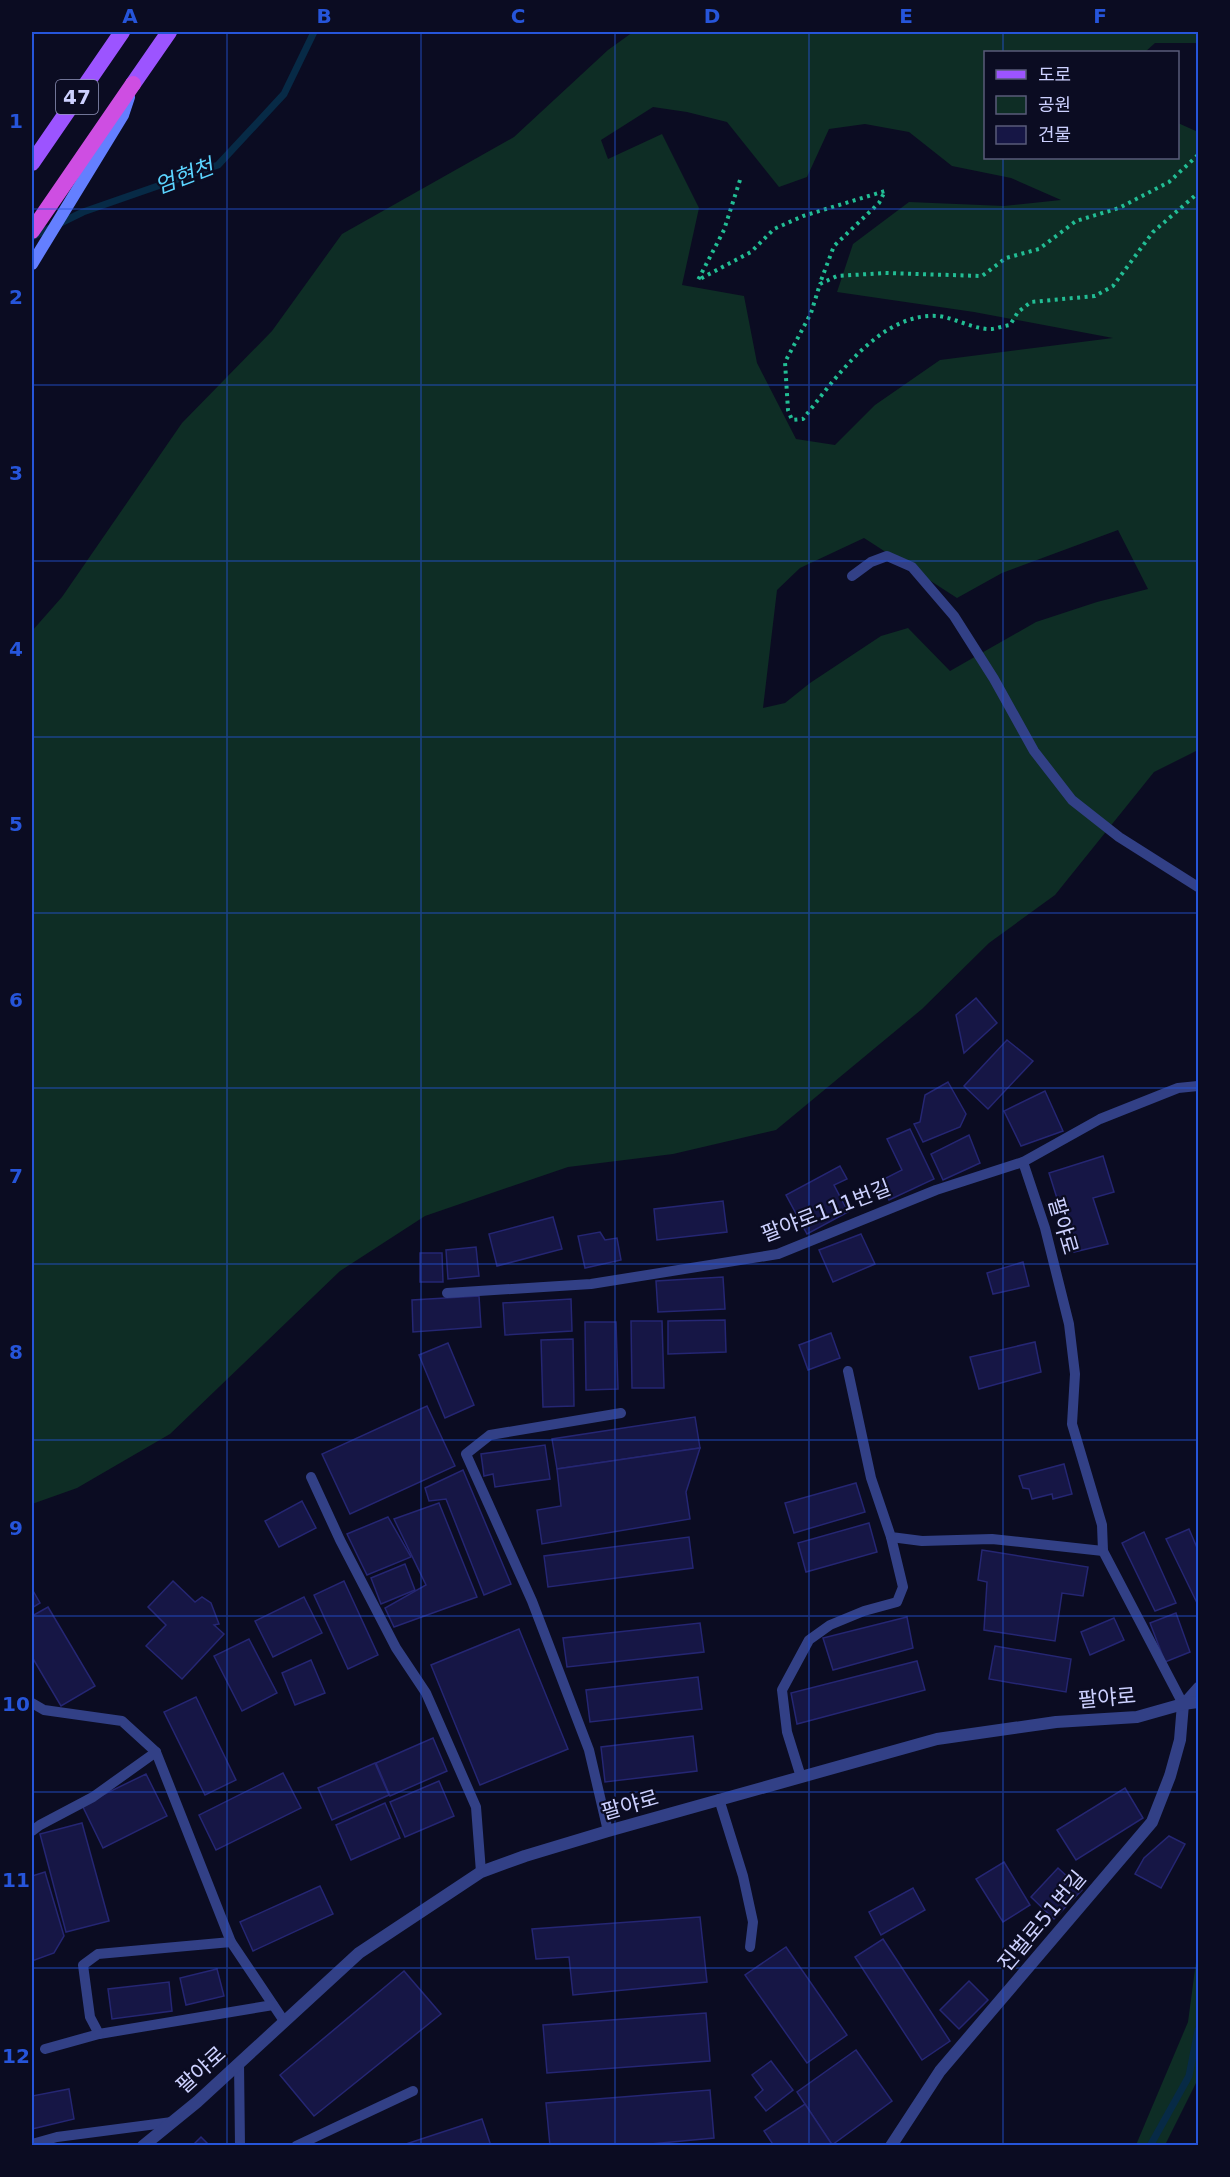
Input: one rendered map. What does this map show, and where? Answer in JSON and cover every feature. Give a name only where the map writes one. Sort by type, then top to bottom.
[{"type":"highway","name":"47","points":[[32,231],[117,115],[133,84]]},
{"type":"main road","name":"47","points":[[32,163],[122,32]]},
{"type":"main road","name":"47","points":[[133,84],[169,32]]},
{"type":"main road","points":[[32,264],[117,115]]},
{"type":"street","points":[[1183,1704],[1198,1702]]},
{"type":"street","name":"팔야로","points":[[143,2145],[239,2063],[359,1953],[481,1872],[525,1856],[719,1799],[937,1739],[1056,1722],[1137,1717],[1183,1704]]},
{"type":"street","name":"진벌로51번길","points":[[891,2145],[940,2071],[1152,1822],[1170,1776],[1180,1740],[1183,1704]]},
{"type":"lane","points":[[852,576],[871,562],[887,556],[912,567],[954,616],[994,679],[1034,751],[1072,800],[1119,837],[1198,887]]},
{"type":"lane","name":"팔야로111번길","points":[[447,1293],[591,1284],[778,1254],[936,1190],[1023,1162],[1100,1119],[1178,1088],[1198,1086]]},
{"type":"lane","name":"팔야로","points":[[1023,1162],[1045,1228],[1068,1324],[1075,1374],[1072,1424],[1102,1525],[1103,1551],[1183,1704]]},
{"type":"lane","points":[[801,1777],[787,1732],[782,1690],[809,1640],[830,1625],[864,1611],[897,1602],[903,1587],[891,1537],[871,1478],[848,1371]]},
{"type":"lane","points":[[608,1832],[589,1750],[532,1600],[466,1454],[490,1435],[621,1413]]},
{"type":"lane","points":[[311,1477],[340,1540],[396,1648],[426,1693],[476,1807],[481,1872]]},
{"type":"lane","points":[[891,1537],[922,1541],[992,1539],[1103,1551]]},
{"type":"lane","points":[[1183,1704],[1198,1687]]},
{"type":"lane","points":[[32,1703],[44,1710],[123,1721],[156,1752],[231,1942],[284,2021]]},
{"type":"lane","points":[[32,1831],[40,1824],[93,1797],[156,1752]]},
{"type":"lane","points":[[719,1799],[743,1876],[753,1922],[750,1947]]},
{"type":"lane","points":[[99,2034],[90,2017],[82,1965],[98,1954],[231,1942]]},
{"type":"lane","points":[[45,2049],[99,2034],[273,2005]]},
{"type":"lane","points":[[239,2063],[240,2145]]},
{"type":"lane","points":[[296,2145],[413,2091]]},
{"type":"lane","points":[[32,2144],[57,2137],[171,2122]]},
{"type":"path","points":[[820,284],[837,276],[885,273],[982,276],[1006,258],[1039,249],[1076,221],[1119,208],[1169,182],[1198,155]]},
{"type":"path","points":[[740,180],[724,230],[698,280],[751,252],[774,229],[803,216],[885,192],[879,203],[834,246],[811,313],[785,362],[788,410],[792,420],[803,418],[848,364],[885,332],[908,320],[937,316],[990,329],[1010,325],[1018,312],[1031,302],[1095,296],[1113,286],[1153,232],[1198,194]]},
{"type":"green space","points":[[633,32],[1198,32],[1198,43],[1155,43],[1146,51],[984,51],[984,159],[1179,159],[1179,123],[1198,132],[1198,750],[1154,772],[1055,895],[989,943],[922,1009],[776,1130],[673,1154],[568,1167],[425,1216],[340,1271],[170,1434],[77,1488],[32,1504],[32,631],[62,597],[182,423],[272,331],[342,234],[514,137],[608,50]],"holes":[[[653,107],[687,112],[727,122],[779,187],[807,177],[829,129],[865,124],[909,132],[952,166],[1011,178],[1061,200],[1004,206],[909,202],[853,244],[837,292],[974,312],[1113,338],[940,360],[875,405],[835,445],[796,439],[757,363],[744,296],[682,285],[699,208],[662,134],[608,159],[601,140]],[[1118,530],[1148,589],[1097,602],[1036,622],[950,671],[908,628],[881,636],[810,683],[785,703],[763,708],[777,590],[800,568],[864,538],[957,598],[1002,573]]]},
{"type":"green space","points":[[1198,1947],[1198,2079],[1165,2145],[1136,2145],[1188,2022]]},
{"type":"building","points":[[976,998],[997,1023],[964,1053],[956,1015]]},
{"type":"building","points":[[1007,1040],[1033,1061],[988,1109],[964,1086]]},
{"type":"building","points":[[948,1082],[966,1114],[960,1127],[923,1142],[914,1124],[920,1122],[925,1095]]},
{"type":"building","points":[[1045,1091],[1063,1131],[1021,1146],[1004,1111]]},
{"type":"building","points":[[910,1129],[934,1179],[889,1200],[880,1181],[902,1170],[887,1139]]},
{"type":"building","points":[[969,1135],[980,1163],[943,1180],[931,1154]]},
{"type":"building","points":[[1103,1156],[1114,1192],[1093,1198],[1108,1244],[1074,1252],[1049,1173]]},
{"type":"building","points":[[840,1166],[847,1179],[834,1185],[848,1212],[807,1234],[786,1195]]},
{"type":"building","points":[[723,1201],[727,1232],[657,1240],[654,1209]]},
{"type":"building","points":[[553,1217],[562,1249],[497,1266],[489,1234]]},
{"type":"building","points":[[600,1232],[605,1240],[617,1238],[621,1260],[585,1268],[578,1236]]},
{"type":"building","points":[[861,1234],[875,1264],[833,1282],[819,1250]]},
{"type":"building","points":[[476,1247],[479,1276],[448,1279],[446,1250]]},
{"type":"building","points":[[420,1253],[442,1253],[443,1282],[420,1282]]},
{"type":"building","points":[[1023,1262],[1029,1286],[993,1294],[987,1273]]},
{"type":"building","points":[[723,1277],[725,1309],[658,1312],[656,1281]]},
{"type":"building","points":[[479,1296],[481,1327],[413,1332],[412,1300]]},
{"type":"building","points":[[571,1299],[572,1331],[505,1335],[503,1303]]},
{"type":"building","points":[[725,1320],[726,1352],[668,1354],[668,1321]]},
{"type":"building","points":[[631,1321],[662,1321],[664,1388],[632,1388]]},
{"type":"building","points":[[585,1322],[616,1322],[618,1389],[586,1390]]},
{"type":"building","points":[[831,1333],[840,1358],[808,1370],[799,1345]]},
{"type":"building","points":[[573,1339],[574,1406],[543,1407],[541,1340]]},
{"type":"building","points":[[1035,1342],[1041,1372],[979,1389],[970,1357]]},
{"type":"building","points":[[448,1343],[474,1405],[445,1418],[419,1355]]},
{"type":"building","points":[[427,1406],[455,1466],[350,1514],[322,1454]]},
{"type":"building","points":[[695,1417],[700,1448],[557,1469],[552,1439]]},
{"type":"building","points":[[545,1445],[550,1479],[495,1487],[493,1474],[484,1476],[481,1454]]},
{"type":"building","points":[[700,1448],[686,1492],[690,1519],[542,1544],[537,1510],[561,1506],[557,1469]]},
{"type":"building","points":[[1064,1464],[1072,1494],[1053,1499],[1052,1494],[1032,1499],[1029,1489],[1023,1488],[1019,1476]]},
{"type":"building","points":[[463,1470],[511,1584],[484,1595],[446,1499],[429,1501],[425,1488]]},
{"type":"building","points":[[856,1483],[865,1512],[794,1533],[785,1503]]},
{"type":"building","points":[[302,1501],[316,1528],[279,1547],[265,1521]]},
{"type":"building","points":[[439,1503],[477,1597],[394,1627],[385,1608],[426,1585],[394,1519]]},
{"type":"building","points":[[388,1517],[411,1557],[367,1575],[347,1534]]},
{"type":"building","points":[[869,1523],[877,1552],[806,1572],[798,1543]]},
{"type":"building","points":[[1189,1529],[1198,1550],[1198,1605],[1166,1539]]},
{"type":"building","points":[[1144,1532],[1176,1603],[1155,1611],[1122,1543]]},
{"type":"building","points":[[689,1537],[693,1568],[548,1587],[544,1556]]},
{"type":"building","points":[[982,1550],[1088,1567],[1083,1596],[1062,1593],[1055,1641],[984,1630],[987,1582],[978,1580]]},
{"type":"building","points":[[405,1564],[415,1590],[381,1604],[371,1578]]},
{"type":"building","points":[[173,1581],[195,1602],[202,1597],[211,1603],[219,1624],[214,1625],[224,1634],[182,1679],[146,1646],[166,1625],[148,1607]]},
{"type":"building","points":[[344,1581],[378,1655],[348,1669],[314,1595]]},
{"type":"building","points":[[32,1589],[40,1603],[32,1608]]},
{"type":"building","points":[[304,1597],[322,1633],[273,1657],[255,1621]]},
{"type":"building","points":[[48,1607],[95,1686],[61,1706],[32,1657],[32,1616]]},
{"type":"building","points":[[1176,1613],[1190,1652],[1165,1662],[1150,1623]]},
{"type":"building","points":[[907,1617],[913,1648],[833,1670],[823,1638]]},
{"type":"building","points":[[1114,1618],[1124,1640],[1090,1655],[1081,1632]]},
{"type":"building","points":[[700,1623],[704,1652],[567,1667],[563,1638]]},
{"type":"building","points":[[519,1629],[568,1749],[480,1785],[431,1665]]},
{"type":"building","points":[[249,1639],[277,1693],[242,1711],[214,1656]]},
{"type":"building","points":[[995,1646],[1071,1659],[1066,1692],[989,1679]]},
{"type":"building","points":[[311,1660],[325,1693],[295,1705],[282,1673]]},
{"type":"building","points":[[917,1661],[925,1690],[797,1724],[791,1693]]},
{"type":"building","points":[[698,1677],[702,1709],[590,1722],[586,1690]]},
{"type":"building","points":[[196,1697],[236,1780],[205,1795],[164,1712]]},
{"type":"building","points":[[693,1736],[697,1771],[605,1782],[601,1747]]},
{"type":"building","points":[[433,1738],[447,1771],[390,1796],[376,1763]]},
{"type":"building","points":[[375,1763],[389,1795],[332,1820],[318,1788]]},
{"type":"building","points":[[283,1773],[301,1808],[216,1850],[199,1815]]},
{"type":"building","points":[[146,1774],[167,1816],[103,1848],[82,1805]]},
{"type":"building","points":[[439,1781],[454,1816],[405,1837],[390,1802]]},
{"type":"building","points":[[1125,1788],[1143,1818],[1076,1860],[1057,1830]]},
{"type":"building","points":[[385,1803],[400,1838],[351,1860],[336,1825]]},
{"type":"building","points":[[82,1823],[109,1921],[66,1932],[40,1834]]},
{"type":"building","points":[[1169,1836],[1185,1844],[1161,1888],[1135,1874],[1144,1858]]},
{"type":"building","points":[[1004,1862],[1030,1905],[1003,1922],[976,1879]]},
{"type":"building","points":[[1058,1868],[1082,1890],[1054,1919],[1031,1897]]},
{"type":"building","points":[[45,1872],[64,1936],[54,1953],[32,1961],[32,1876]]},
{"type":"building","points":[[320,1886],[333,1914],[253,1951],[240,1922]]},
{"type":"building","points":[[913,1888],[925,1910],[881,1935],[869,1912]]},
{"type":"building","points":[[700,1917],[707,1982],[573,1995],[569,1957],[536,1959],[532,1929]]},
{"type":"building","points":[[883,1939],[950,2041],[922,2060],[855,1957]]},
{"type":"building","points":[[786,1947],[847,2035],[807,2063],[745,1975]]},
{"type":"building","points":[[217,1969],[224,1996],[186,2005],[180,1978]]},
{"type":"building","points":[[404,1971],[441,2014],[314,2116],[280,2075]]},
{"type":"building","points":[[969,1981],[988,2000],[959,2029],[940,2010]]},
{"type":"building","points":[[169,1982],[172,2011],[112,2019],[108,1989]]},
{"type":"building","points":[[706,2013],[710,2061],[547,2073],[543,2025]]},
{"type":"building","points":[[856,2050],[892,2101],[832,2145],[797,2092]]},
{"type":"building","points":[[771,2061],[793,2090],[766,2111],[755,2097],[763,2090],[752,2075]]},
{"type":"building","points":[[69,2089],[74,2119],[32,2129],[32,2096]]},
{"type":"building","points":[[710,2090],[714,2138],[629,2146],[550,2146],[546,2103]]},
{"type":"building","points":[[805,2104],[833,2146],[774,2146],[764,2131]]},
{"type":"building","points":[[482,2119],[491,2146],[400,2146]]},
{"type":"building","points":[[201,2137],[210,2146],[192,2146]]},
{"type":"waterway","name":"엄현천","points":[[34,236],[83,212],[218,165],[284,94],[314,32]]},
{"type":"waterway","points":[[1150,2146],[1189,2076],[1198,2030]]}]
